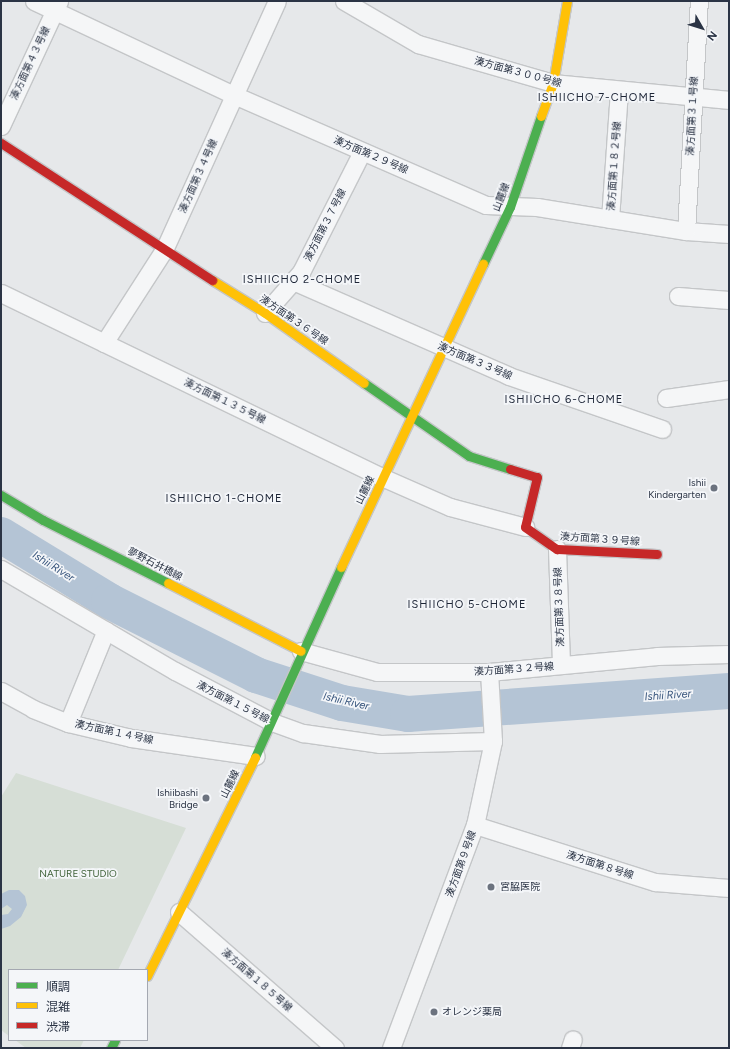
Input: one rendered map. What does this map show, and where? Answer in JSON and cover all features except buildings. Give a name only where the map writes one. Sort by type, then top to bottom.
[{"type":"street","name":"湊方面第２９号線","points":[[34,1],[57,6],[234,95],[486,205],[537,207],[686,231],[729,234]]},
{"type":"street","name":"湊方面第３４号線","points":[[104,343],[164,250],[277,1]]},
{"type":"street","name":"湊方面第３００号線","points":[[344,1],[418,44],[553,83],[693,98],[729,100]]},
{"type":"street","name":"山麓線","points":[[148,974],[292,680],[301,651],[384,478],[510,207],[553,83],[567,1]]},
{"type":"street","name":"湊方面第３１号線","points":[[686,231],[699,1]]},
{"type":"street","name":"湊方面第４３号線","points":[[1,126],[57,6]]},
{"type":"street","name":"湊方面第１８２号線","points":[[610,219],[619,90]]},
{"type":"street","name":"湊方面第３６号線","points":[[1,143],[164,250],[265,313],[470,456],[537,478],[525,527]]},
{"type":"street","name":"湊方面第３７号線","points":[[265,313],[301,272],[362,152]]},
{"type":"street","name":"湊方面第３３号線","points":[[293,281],[509,376],[662,429]]},
{"type":"street","name":"湊方面第１３５号線","points":[[1,292],[384,478],[450,507],[525,527]]},
{"type":"street","points":[[678,296],[729,300]]},
{"type":"street","points":[[666,398],[729,389]]},
{"type":"street","name":"夢野石井橋線","points":[[1,495],[43,520],[301,651]]},
{"type":"street","name":"湊方面第３９号線","points":[[525,527],[557,549],[657,554]]},
{"type":"street","name":"湊方面第３８号線","points":[[557,549],[561,665]]},
{"type":"street","name":"湊方面第１５号線","points":[[1,569],[174,671],[275,716],[303,732],[380,744],[493,741]]},
{"type":"street","points":[[68,723],[106,630]]},
{"type":"street","name":"湊方面第３２号線","points":[[301,651],[377,672],[489,672],[658,656],[729,654]]},
{"type":"street","name":"湊方面第９号線","points":[[391,1048],[475,825],[493,741],[489,672]]},
{"type":"street","name":"湊方面第１４号線","points":[[1,691],[33,709],[68,723],[131,738],[256,756]]},
{"type":"street","name":"湊方面第８号線","points":[[475,825],[655,882],[729,888]]},
{"type":"street","name":"湊方面第１８５号線","points":[[179,912],[335,1048]]},
{"type":"green space","name":"NATURE STUDIO","points":[[16,773],[186,828],[118,969],[8,969],[8,1035],[1,1030],[1,797]]},
{"type":"green space","points":[[16,1041],[84,1041],[80,1048],[26,1048]]},
{"type":"water","points":[[9,890],[19,890],[25,896],[27,905],[21,917],[10,926],[1,929],[1,915],[8,914],[12,909],[7,905],[1,909],[1,894]]},
{"type":"waterway","name":"Ishii River","points":[[1,535],[109,601],[256,675],[342,703],[408,714],[729,691]]},
{"type":"traffic: fast","points":[[483,264],[510,207],[541,116]]},
{"type":"traffic: fast","points":[[364,383],[469,456],[510,469]]},
{"type":"traffic: fast","points":[[1,495],[43,520],[168,583]]},
{"type":"traffic: fast","points":[[255,757],[341,567]]},
{"type":"traffic: fast","points":[[111,1048],[114,1041]]},
{"type":"traffic: slow","points":[[541,116],[553,83],[567,1]]},
{"type":"traffic: slow","points":[[341,567],[483,264]]},
{"type":"traffic: slow","points":[[212,280],[265,313],[364,383]]},
{"type":"traffic: slow","points":[[168,583],[301,651]]},
{"type":"traffic: slow","points":[[148,974],[255,757]]},
{"type":"traffic: jam","points":[[1,143],[212,280]]},
{"type":"traffic: jam","points":[[510,469],[537,477],[525,527],[557,549],[657,554]]},
{"type":"place","name":"Ishii Kindergarten","points":[[714,488]]},
{"type":"place","name":"Ishiibashi Bridge","points":[[206,798]]},
{"type":"place","name":"宮脇医院","points":[[491,887]]},
{"type":"place","name":"オレンジ薬局","points":[[434,1012]]},
{"type":"district","name":"ISHIICHO 7-CHOME","points":[[597,98]]},
{"type":"district","name":"ISHIICHO 2-CHOME","points":[[302,280]]},
{"type":"district","name":"ISHIICHO 6-CHOME","points":[[564,400]]},
{"type":"district","name":"ISHIICHO 1-CHOME","points":[[224,499]]},
{"type":"district","name":"ISHIICHO 5-CHOME","points":[[467,605]]}]
